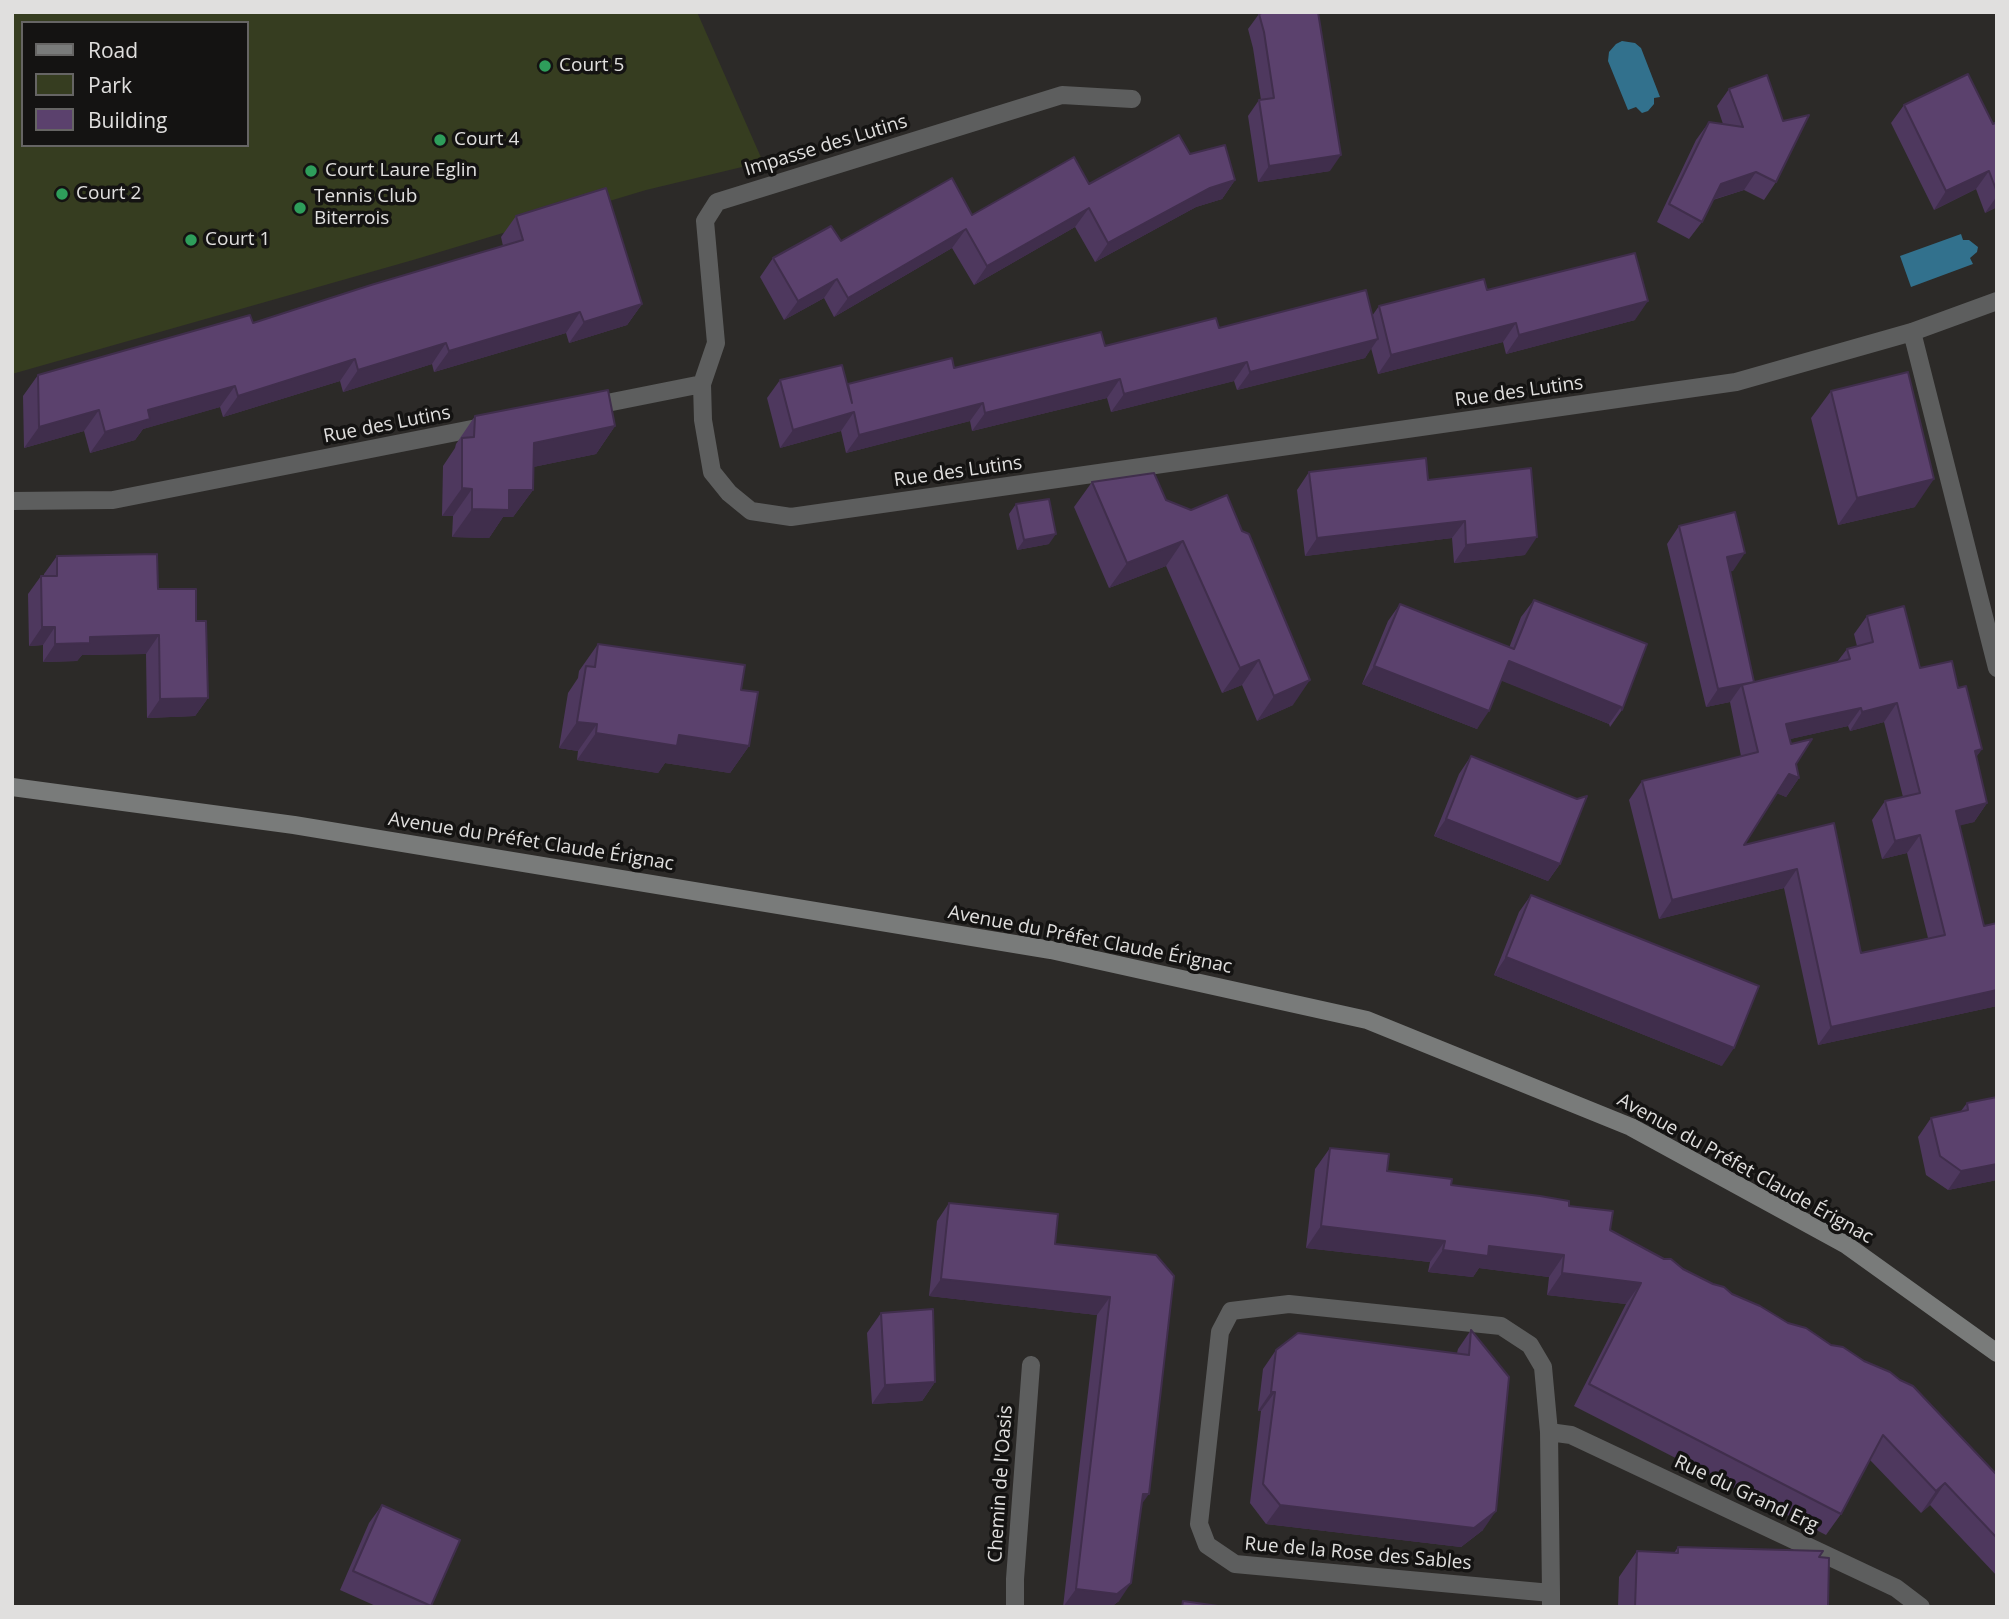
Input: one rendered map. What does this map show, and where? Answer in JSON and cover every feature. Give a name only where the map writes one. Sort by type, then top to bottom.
[{"type":"street","name":"Impasse des Lutins","points":[[702,384],[716,343],[705,222],[717,202],[1062,95],[1132,99]]},
{"type":"street","name":"Rue des Lutins","points":[[702,384],[703,420],[712,472],[729,494],[751,511],[791,517],[1736,383],[1912,332],[1997,301]]},
{"type":"street","points":[[1912,332],[1997,668]]},
{"type":"street","points":[[565,411],[702,384]]},
{"type":"street","name":"Rue des Lutins","points":[[12,502],[113,500],[510,422]]},
{"type":"street","name":"Avenue du Préfet Claude Érignac","points":[[12,787],[294,825],[1051,950],[1367,1020],[1631,1126],[1845,1244],[1997,1353]]},
{"type":"street","name":"Rue de la Rose des Sables","points":[[1289,1304],[1501,1326],[1530,1345],[1543,1367],[1549,1432],[1551,1600],[1235,1564],[1208,1545],[1199,1524],[1220,1332],[1231,1311],[1289,1304]]},
{"type":"street","name":"Chemin de l'Oasis","points":[[1015,1607],[1031,1365]]},
{"type":"street","name":"Rue du Grand Erg","points":[[1549,1432],[1571,1435],[1896,1588],[1921,1607]]},
{"type":"green space","name":"Tennis Club Biterrois","points":[[12,12],[697,12],[763,162],[646,190],[413,260],[12,374]]},
{"type":"water","points":[[1622,41],[1635,43],[1641,48],[1660,97],[1654,98],[1654,104],[1642,113],[1636,107],[1628,110],[1608,61],[1609,52]]},
{"type":"water","points":[[1961,234],[1963,240],[1969,240],[1978,247],[1977,252],[1970,258],[1973,264],[1911,287],[1900,256]]},
{"type":"building","points":[[1318,12],[1341,155],[1269,166],[1259,100],[1274,98],[1259,14]]},
{"type":"building","points":[[1968,74],[1993,124],[1997,122],[1997,192],[1989,171],[1946,191],[1904,105]]},
{"type":"building","points":[[1767,75],[1783,121],[1809,115],[1776,182],[1756,172],[1721,184],[1702,222],[1669,204],[1709,122],[1743,127],[1729,89]]},
{"type":"building","points":[[1179,135],[1190,154],[1225,145],[1235,180],[1210,188],[1108,243],[1089,208],[987,266],[966,229],[848,298],[837,279],[798,301],[773,258],[831,226],[841,241],[952,178],[972,215],[1074,157],[1089,184]]},
{"type":"building","points":[[606,188],[642,304],[584,322],[580,312],[449,351],[446,343],[358,370],[355,359],[238,396],[235,386],[148,410],[150,419],[105,432],[99,410],[39,427],[38,375],[250,315],[253,323],[523,240],[516,216]]},
{"type":"building","points":[[1635,253],[1648,301],[1519,335],[1516,323],[1391,355],[1379,306],[1484,279],[1487,290]]},
{"type":"building","points":[[1366,290],[1378,339],[1250,372],[1247,362],[1124,394],[1120,379],[985,413],[983,403],[859,435],[854,412],[793,430],[780,380],[842,365],[852,403],[848,384],[952,358],[954,368],[1101,332],[1105,346],[1216,318],[1219,328]]},
{"type":"building","points":[[1908,372],[1934,479],[1857,498],[1831,391]]},
{"type":"building","points":[[608,390],[615,426],[534,443],[533,490],[509,490],[509,510],[472,509],[472,489],[462,488],[462,438],[474,437],[475,416]]},
{"type":"building","points":[[1426,458],[1428,480],[1531,468],[1537,537],[1466,545],[1465,521],[1317,538],[1309,472]]},
{"type":"building","points":[[1154,473],[1166,500],[1191,510],[1227,495],[1242,531],[1249,534],[1310,680],[1274,696],[1259,660],[1240,668],[1183,541],[1127,563],[1092,482]]},
{"type":"building","points":[[1049,499],[1056,534],[1024,540],[1016,504]]},
{"type":"building","points":[[1735,512],[1745,553],[1727,557],[1754,682],[1718,689],[1679,526]]},
{"type":"building","points":[[157,554],[158,589],[196,589],[196,621],[206,621],[208,698],[160,699],[159,635],[90,637],[90,643],[55,644],[55,627],[42,627],[41,576],[57,576],[57,556]]},
{"type":"building","points":[[1534,600],[1647,644],[1622,710],[1621,707],[1509,661],[1489,711],[1374,666],[1400,604],[1514,649]]},
{"type":"building","points":[[1904,606],[1920,668],[1952,661],[1958,688],[1966,686],[1982,749],[1975,751],[1987,803],[1956,811],[1984,926],[1997,923],[1997,990],[1831,1027],[1797,869],[1672,900],[1642,781],[1758,752],[1742,685],[1850,659],[1847,649],[1873,642],[1867,616]],"holes":[[[1897,703],[1920,793],[1885,801],[1895,841],[1920,835],[1945,935],[1861,953],[1834,823],[1744,845],[1789,774],[1799,778],[1796,764],[1812,739],[1791,744],[1786,724],[1861,708],[1862,712]]]},
{"type":"building","points":[[598,644],[745,665],[741,690],[758,692],[749,746],[679,735],[677,746],[596,733],[597,724],[577,722],[586,666],[595,667]]},
{"type":"building","points":[[1471,756],[1577,799],[1587,796],[1560,864],[1446,819]]},
{"type":"building","points":[[1531,895],[1759,986],[1734,1048],[1506,957]]},
{"type":"building","points":[[1997,1097],[1997,1164],[1961,1171],[1940,1156],[1931,1118],[1968,1110],[1967,1103]]},
{"type":"building","points":[[1330,1148],[1389,1154],[1387,1171],[1452,1179],[1451,1185],[1540,1196],[1569,1201],[1569,1206],[1613,1211],[1610,1230],[1664,1259],[1671,1259],[1683,1269],[1724,1287],[1732,1294],[1760,1306],[1788,1323],[1806,1328],[1831,1345],[1843,1347],[1864,1361],[1890,1372],[1913,1386],[1997,1475],[1997,1538],[1945,1483],[1936,1491],[1883,1435],[1841,1514],[1589,1384],[1641,1283],[1562,1273],[1564,1255],[1489,1246],[1488,1256],[1443,1250],[1445,1241],[1321,1226]]},
{"type":"building","points":[[949,1203],[1058,1214],[1055,1244],[1156,1255],[1174,1276],[1149,1494],[1143,1494],[1131,1583],[1117,1594],[1076,1589],[1110,1297],[941,1279]]},
{"type":"building","points":[[933,1309],[935,1382],[885,1385],[881,1313]]},
{"type":"building","points":[[1471,1330],[1509,1377],[1496,1511],[1474,1528],[1280,1505],[1263,1484],[1275,1392],[1271,1392],[1276,1350],[1298,1333],[1469,1355]]},
{"type":"building","points":[[382,1505],[460,1540],[431,1606],[353,1571]]},
{"type":"building","points":[[1678,1547],[1823,1551],[1819,1557],[1829,1558],[1828,1607],[1635,1607],[1637,1551],[1678,1553]]},
{"type":"building","points":[[1183,1601],[1225,1607],[1182,1607]]},
{"type":"place","name":"Court 5","points":[[545,66]]},
{"type":"place","name":"Court 4","points":[[440,140]]},
{"type":"place","name":"Court Laure Eglin","points":[[311,171]]},
{"type":"place","name":"Court 2","points":[[62,194]]},
{"type":"place","name":"Tennis Club Biterrois","points":[[300,208]]},
{"type":"place","name":"Court 1","points":[[191,240]]}]
